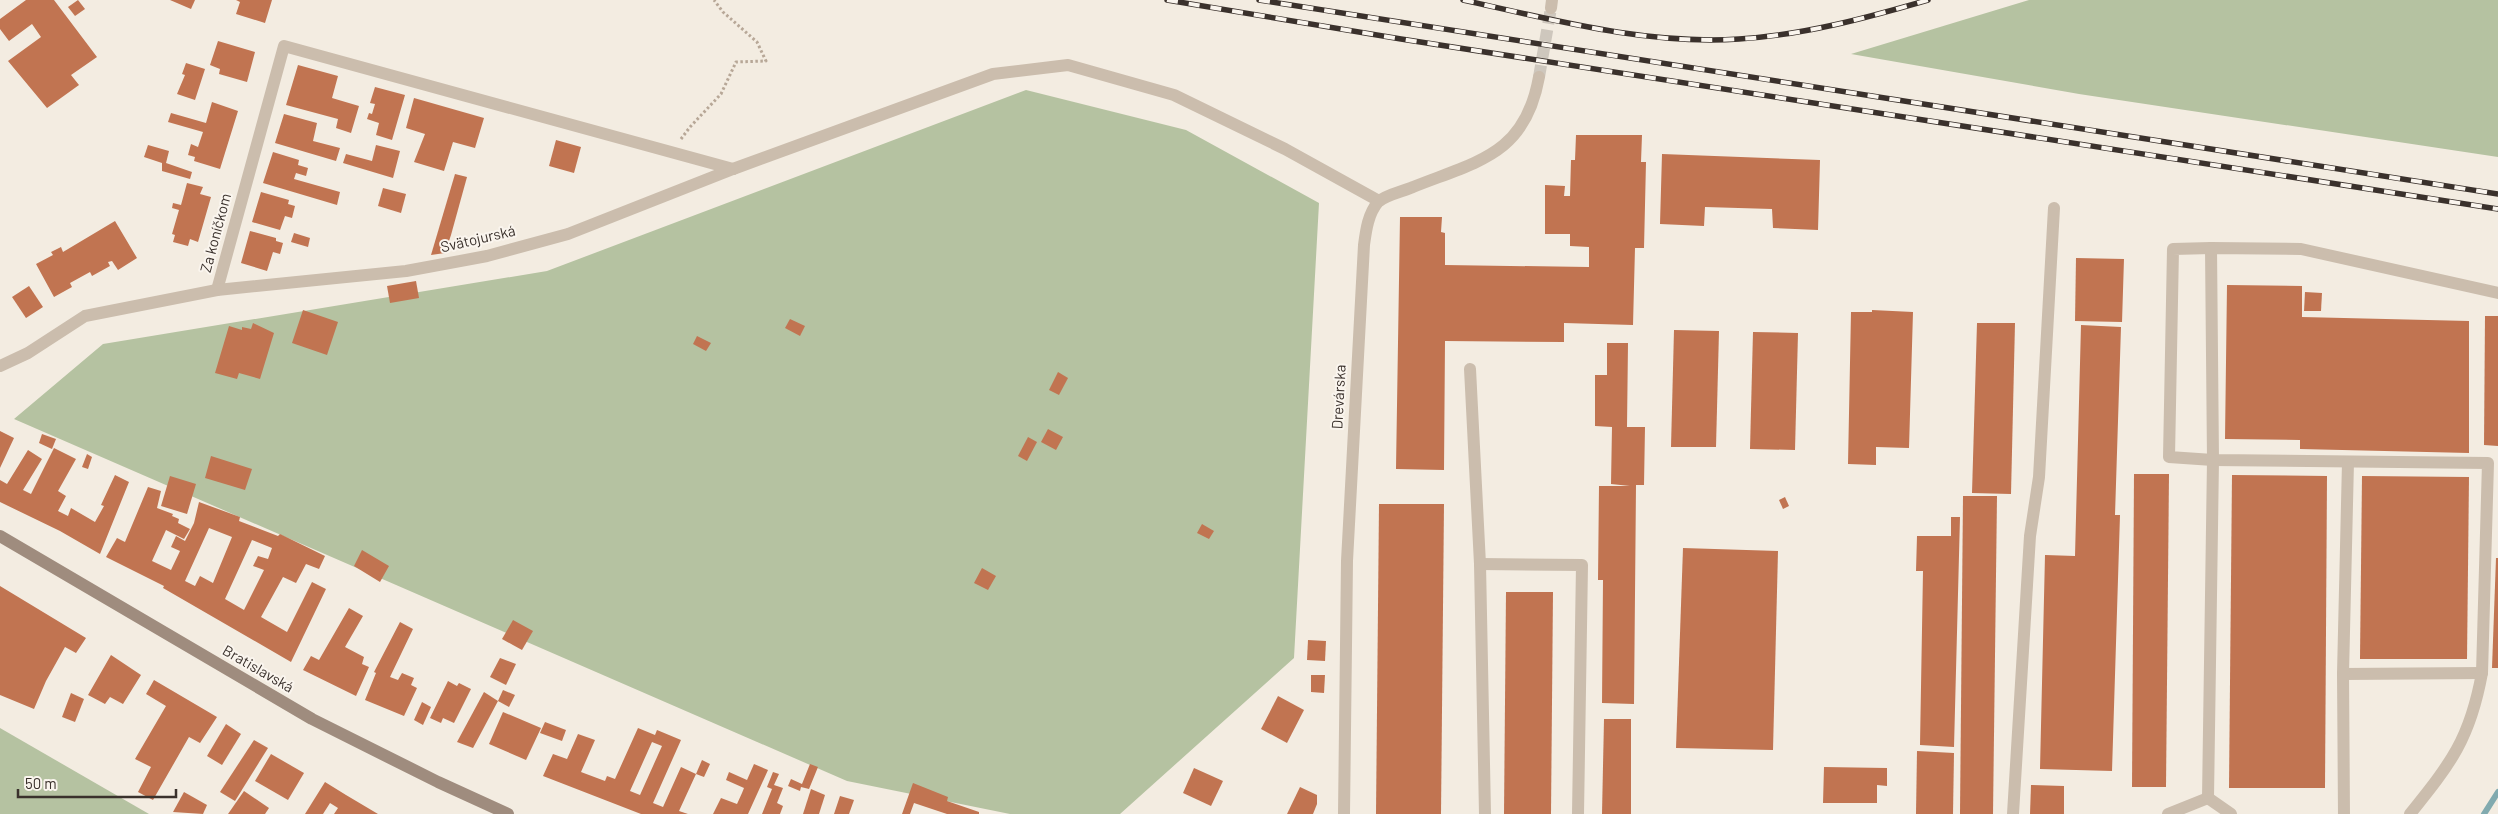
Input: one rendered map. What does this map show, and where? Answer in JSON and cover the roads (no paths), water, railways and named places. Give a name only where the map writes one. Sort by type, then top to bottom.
[{"type":"main road","name":"Bratislavská","points":[[0,536],[312,718],[438,782],[508,814]]},
{"type":"street","name":"Za koníčkom","points":[[0,366],[28,353],[85,316],[217,290],[284,46],[733,169]]},
{"type":"street","name":"Svätojurská","points":[[217,290],[406,271],[487,256],[568,234],[733,169],[993,74],[1068,65],[1174,95],[1285,149],[1379,201]]},
{"type":"street","points":[[1379,201],[1483,159],[1503,148],[1522,126],[1535,99],[1539,77]]},
{"type":"street","name":"Drevárska","points":[[1344,814],[1347,561],[1364,245],[1368,220],[1379,201]]},
{"type":"street","points":[[2013,814],[2030,536],[2039,477],[2054,208]]},
{"type":"street","points":[[2208,798],[2213,460],[2211,248]]},
{"type":"street","points":[[2410,814],[2449,766],[2465,736],[2476,705],[2482,673],[2493,463],[2213,460],[2169,457],[2173,249],[2301,249],[2498,293]]},
{"type":"street","points":[[1470,368],[1480,564],[1485,814]]},
{"type":"street","points":[[2344,814],[2343,674],[2348,462]]},
{"type":"street","points":[[1480,564],[1582,565],[1578,814]]},
{"type":"street","points":[[2343,674],[2482,673]]},
{"type":"street","points":[[2168,814],[2208,798]]},
{"type":"street","points":[[2208,798],[2231,814]]},
{"type":"waterway","points":[[2484,814],[2498,792]]},
{"type":"tunnel","points":[[1539,77],[1551,8]]},
{"type":"railway","points":[[1167,0],[1401,39],[2498,209]]},
{"type":"railway","points":[[1259,0],[2498,194]]},
{"type":"railway","points":[[1463,0],[1566,23],[1635,35],[1704,40],[1763,37],[1811,30],[1928,0]]}]
